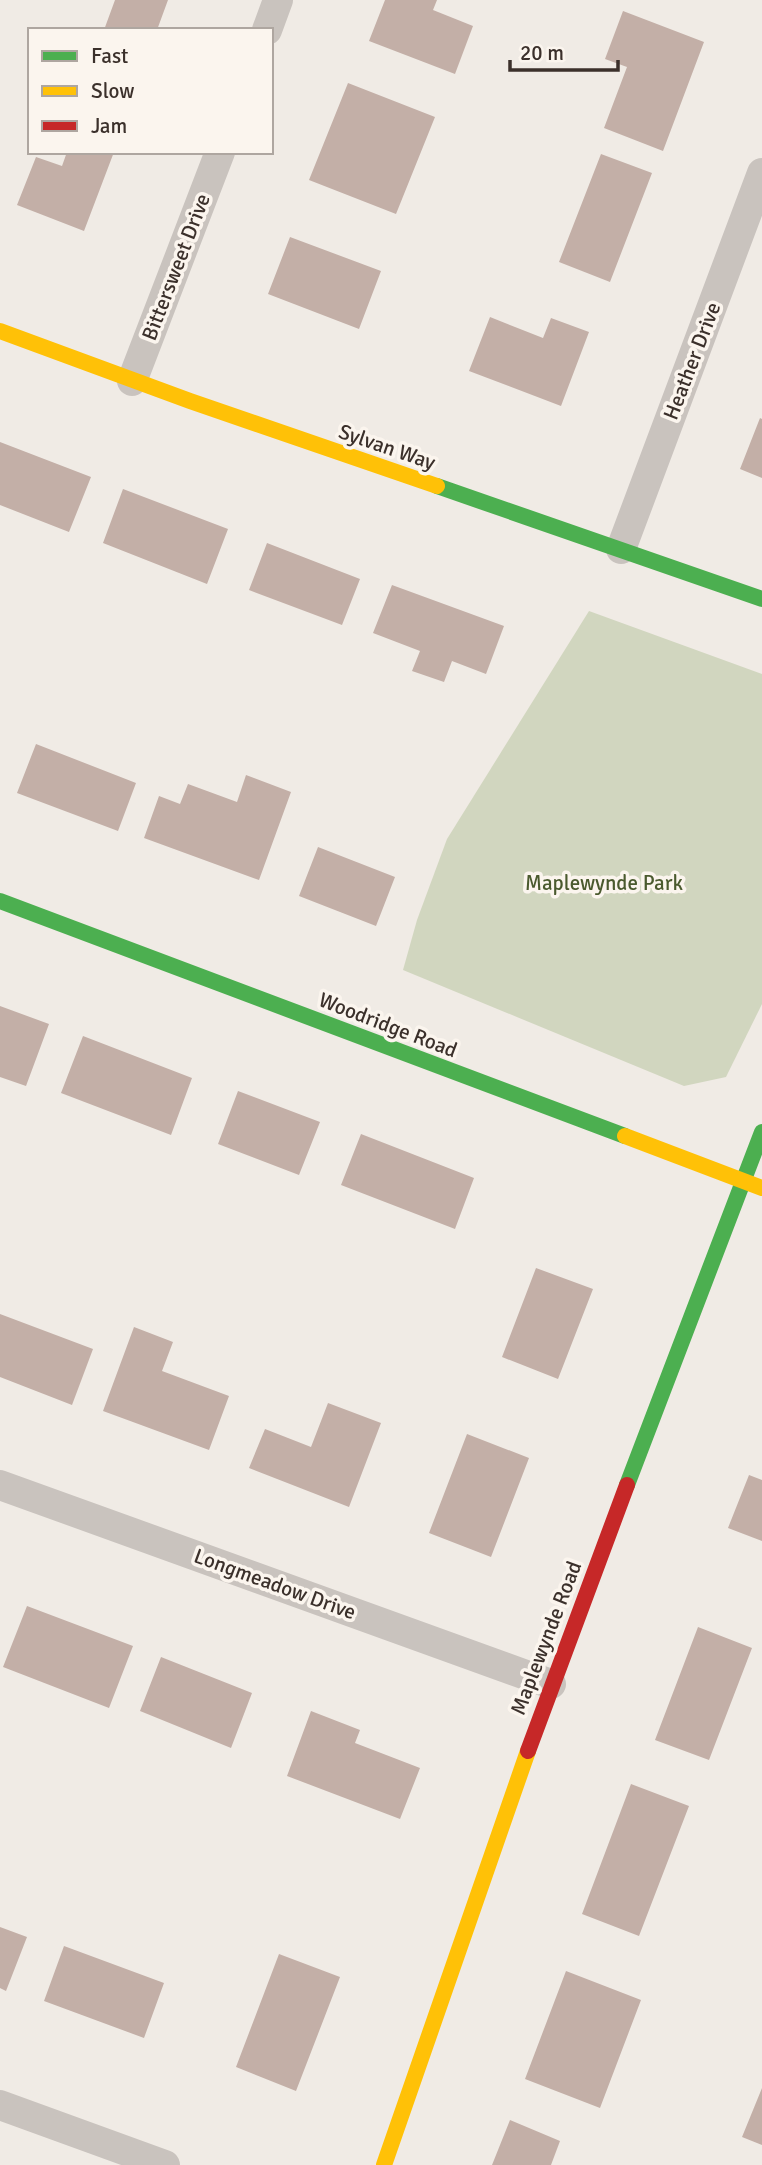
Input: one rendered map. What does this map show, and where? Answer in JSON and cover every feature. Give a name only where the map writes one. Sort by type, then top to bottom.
[{"type":"street","points":[[268,28],[278,0]]},
{"type":"street","name":"Bittersweet Drive","points":[[132,382],[219,154]]},
{"type":"street","name":"Heather Drive","points":[[621,548],[762,173]]},
{"type":"street","name":"Sylvan Way","points":[[0,331],[132,382],[621,548],[762,599]]},
{"type":"street","name":"Woodridge Road","points":[[0,901],[762,1188]]},
{"type":"street","name":"Maplewynde Road","points":[[384,2165],[551,1684],[762,1132]]},
{"type":"street","name":"Longmeadow Drive","points":[[0,1485],[551,1684]]},
{"type":"street","points":[[0,2105],[165,2165]]},
{"type":"green space","name":"Maplewynde Park","points":[[589,611],[762,674],[762,1004],[726,1077],[684,1086],[403,970],[417,920],[447,839]]},
{"type":"building","points":[[115,0],[168,0],[158,28],[105,28]]},
{"type":"building","points":[[385,0],[437,0],[433,10],[473,26],[455,74],[369,41]]},
{"type":"building","points":[[623,11],[704,42],[663,151],[604,128],[627,67],[605,59]]},
{"type":"building","points":[[348,83],[435,117],[396,214],[309,180]]},
{"type":"building","points":[[66,154],[113,154],[84,231],[17,205],[36,157],[62,166]]},
{"type":"building","points":[[601,154],[652,173],[610,282],[559,262]]},
{"type":"building","points":[[290,237],[381,271],[359,329],[268,294]]},
{"type":"building","points":[[490,317],[543,338],[551,318],[589,332],[561,406],[469,371]]},
{"type":"building","points":[[760,418],[762,419],[762,478],[740,469]]},
{"type":"building","points":[[0,442],[91,477],[69,532],[0,505]]},
{"type":"building","points":[[123,489],[228,529],[207,584],[103,543]]},
{"type":"building","points":[[267,543],[360,579],[342,625],[249,590]]},
{"type":"building","points":[[392,585],[504,626],[486,674],[452,661],[444,682],[412,671],[420,651],[373,633]]},
{"type":"building","points":[[36,744],[136,783],[118,831],[17,793]]},
{"type":"building","points":[[246,775],[291,792],[259,880],[144,838],[159,796],[180,804],[188,784],[237,802]]},
{"type":"building","points":[[318,847],[395,877],[376,926],[299,896]]},
{"type":"building","points":[[0,1006],[49,1024],[26,1086],[0,1077]]},
{"type":"building","points":[[83,1036],[192,1078],[171,1135],[61,1093]]},
{"type":"building","points":[[238,1091],[320,1122],[299,1175],[218,1144]]},
{"type":"building","points":[[361,1134],[474,1178],[455,1229],[341,1185]]},
{"type":"building","points":[[536,1268],[593,1289],[558,1379],[502,1357]]},
{"type":"building","points":[[0,1314],[93,1349],[72,1405],[0,1377]]},
{"type":"building","points":[[134,1327],[173,1342],[162,1371],[229,1396],[209,1450],[103,1411]]},
{"type":"building","points":[[328,1403],[381,1423],[349,1507],[249,1468],[265,1429],[311,1447]]},
{"type":"building","points":[[467,1434],[529,1458],[491,1557],[429,1533]]},
{"type":"building","points":[[749,1475],[762,1480],[762,1541],[728,1528]]},
{"type":"building","points":[[27,1606],[133,1646],[109,1708],[3,1667]]},
{"type":"building","points":[[698,1627],[752,1648],[709,1760],[655,1740]]},
{"type":"building","points":[[161,1657],[252,1693],[231,1748],[140,1711]]},
{"type":"building","points":[[311,1711],[360,1730],[355,1743],[420,1768],[400,1819],[287,1776]]},
{"type":"building","points":[[631,1784],[689,1806],[639,1936],[582,1914]]},
{"type":"building","points":[[0,1927],[27,1937],[6,1991],[0,1988]]},
{"type":"building","points":[[64,1946],[164,1983],[144,2038],[44,2001]]},
{"type":"building","points":[[279,1954],[340,1977],[296,2091],[236,2067]]},
{"type":"building","points":[[566,1971],[641,2000],[600,2108],[525,2079]]},
{"type":"building","points":[[762,2088],[762,2145],[742,2137]]},
{"type":"building","points":[[510,2120],[560,2141],[551,2165],[492,2165]]},
{"type":"traffic: fast","points":[[437,486],[762,599]]},
{"type":"traffic: fast","points":[[0,901],[625,1136]]},
{"type":"traffic: fast","points":[[627,1485],[762,1132]]},
{"type":"traffic: slow","points":[[0,331],[190,401],[437,486]]},
{"type":"traffic: slow","points":[[625,1136],[762,1188]]},
{"type":"traffic: slow","points":[[384,2165],[528,1751]]},
{"type":"traffic: jam","points":[[528,1751],[627,1485]]}]
